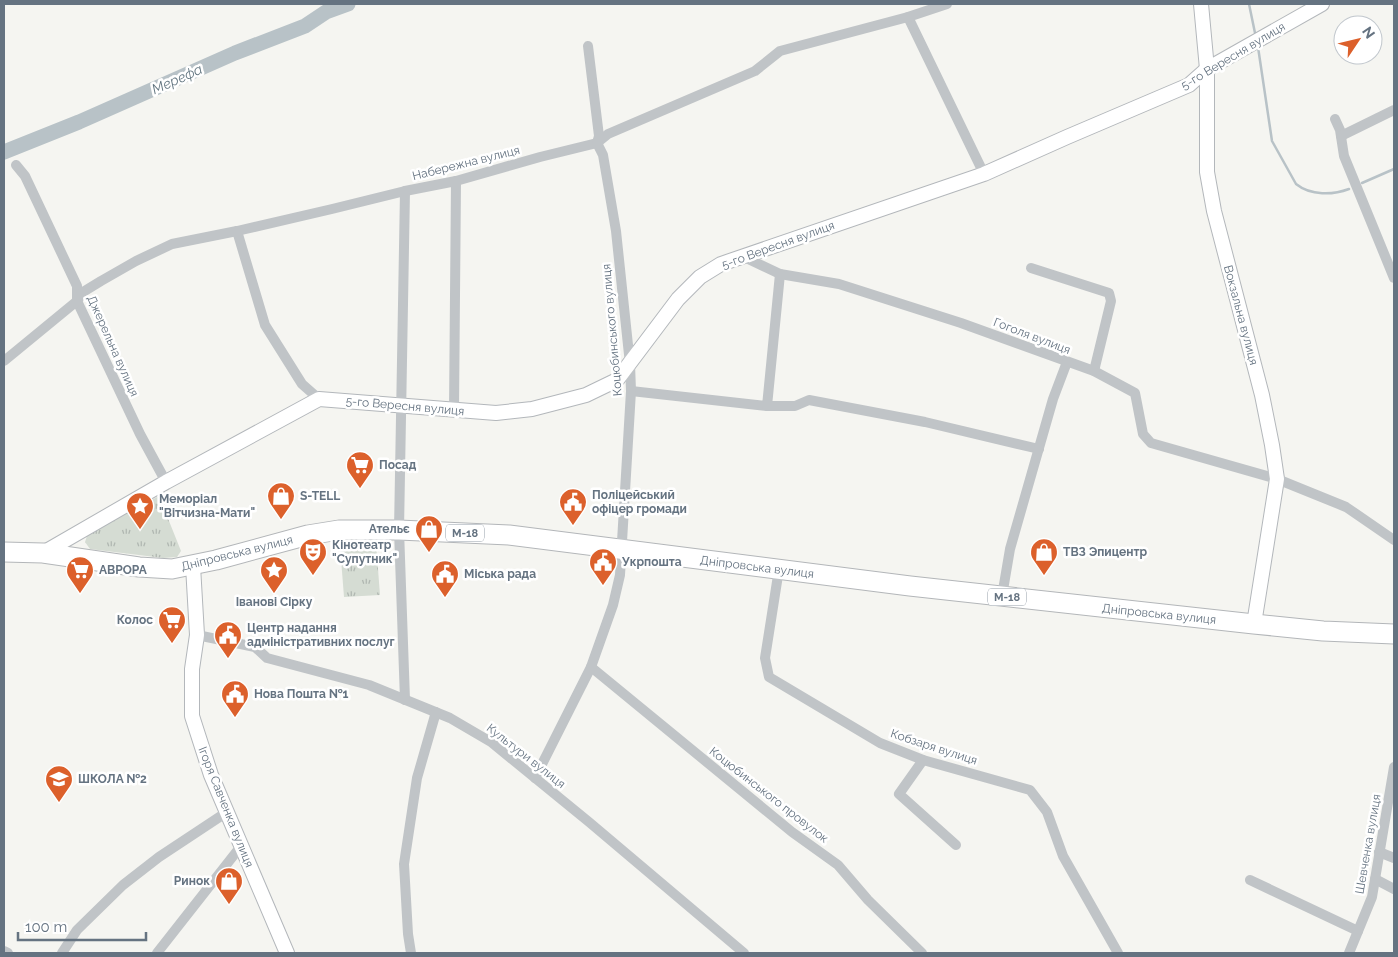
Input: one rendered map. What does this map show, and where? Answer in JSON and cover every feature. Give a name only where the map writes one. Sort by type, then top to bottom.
[{"type":"highway","name":"Дніпровська вулиця","points":[[4,552],[43,553],[161,569],[193,566],[322,532],[339,530],[399,530],[508,535],[1002,596],[1323,631],[1394,634]]},
{"type":"street","name":"Набережна вулиця","points":[[4,361],[78,301],[83,292],[136,261],[172,244],[456,181],[540,157],[597,144],[608,134],[755,71],[780,50],[908,18],[947,4]]},
{"type":"street","name":"Вокзальна вулиця","points":[[1201,4],[1207,69],[1207,172],[1214,211],[1262,395],[1272,445],[1276,479],[1254,624]]},
{"type":"street","name":"5-го Вересня вулиця","points":[[319,399],[496,413],[532,409],[586,395],[617,380],[678,299],[700,277],[721,264],[984,174],[1188,84],[1207,69],[1322,4]]},
{"type":"street","points":[[908,18],[984,174]]},
{"type":"street","name":"Коцюбинського вулиця","points":[[535,778],[591,667],[613,604],[620,575],[622,549],[631,391],[630,364],[616,231],[602,155],[597,144],[599,136],[588,46]]},
{"type":"street","points":[[1341,136],[1394,110]]},
{"type":"street","points":[[1335,119],[1341,136],[1344,156],[1394,278]]},
{"type":"street","name":"Джерельна вулиця","points":[[16,165],[25,176],[77,286],[78,301],[140,434],[166,482]]},
{"type":"street","points":[[454,410],[456,181]]},
{"type":"street","points":[[405,191],[399,530],[405,700]]},
{"type":"street","points":[[43,553],[166,482],[319,399],[302,384],[265,325],[237,231]]},
{"type":"street","name":"Гоголя вулиця","points":[[742,256],[780,274],[839,284],[961,322],[1094,372],[1135,393],[1143,434],[1151,443],[1276,479]]},
{"type":"street","points":[[1032,268],[1109,293],[1111,301],[1094,372]]},
{"type":"street","points":[[767,406],[780,274]]},
{"type":"street","points":[[1002,596],[1010,549],[1053,399],[1067,362]]},
{"type":"street","points":[[631,391],[767,406],[795,406],[809,400],[925,422],[1039,449]]},
{"type":"street","points":[[1276,479],[1346,507],[1394,540]]},
{"type":"street","name":"Ігоря Савченка вулиця","points":[[193,566],[197,635],[192,669],[192,716],[211,775],[287,953]]},
{"type":"street","name":"Кобзаря вулиця","points":[[779,569],[766,658],[769,676],[880,743],[923,760],[1030,790],[1047,812],[1063,856],[1118,953]]},
{"type":"street","name":"Культури вулиця","points":[[197,635],[256,647],[267,658],[369,685],[450,718],[491,742],[597,828],[744,953]]},
{"type":"street","name":"Коцюбинського провулок","points":[[591,667],[792,832],[838,865],[868,900],[922,953]]},
{"type":"street","points":[[411,953],[408,934],[404,864],[417,778],[436,712]]},
{"type":"street","points":[[923,760],[899,794],[956,846]]},
{"type":"street","name":"Шевченка вулиця","points":[[1350,953],[1372,897],[1394,766]]},
{"type":"street","points":[[62,953],[77,930],[123,885],[159,857],[227,812]]},
{"type":"street","points":[[157,953],[241,846]]},
{"type":"street","points":[[1380,852],[1394,858]]},
{"type":"street","points":[[1375,879],[1394,890]]},
{"type":"street","points":[[1250,880],[1358,931]]},
{"type":"street","points":[[4,951],[8,953]]},
{"type":"green space","points":[[159,496],[181,551],[177,557],[163,558],[90,549],[85,542],[88,533]]},
{"type":"green space","points":[[376,543],[380,595],[344,597],[340,546]]},
{"type":"waterway","name":"Мерефа","points":[[4,152],[79,122],[235,53],[305,26],[326,12],[348,4]]},
{"type":"waterway","points":[[1249,4],[1255,33]]},
{"type":"waterway","points":[[1258,47],[1272,141],[1296,184],[1308,191],[1322,193],[1349,189]]},
{"type":"waterway","points":[[1362,183],[1394,169]]},
{"type":"place","name":"Посад","points":[[360,489]]},
{"type":"place","name":"S-TELL","points":[[281,520]]},
{"type":"place","name":"Поліцейський офіцер громади","points":[[573,526]]},
{"type":"place","name":"Меморіал \"Вітчизна-Мати\"","points":[[140,530]]},
{"type":"place","name":"Ательє","points":[[429,553]]},
{"type":"place","name":"Кінотеатр \"Супутник\"","points":[[313,576]]},
{"type":"place","name":"ТВЗ Эпицентр","points":[[1044,576]]},
{"type":"place","name":"Укрпошта","points":[[603,586]]},
{"type":"place","name":"АВРОРА","points":[[80,594]]},
{"type":"place","name":"Іванові Сірку","points":[[274,594]]},
{"type":"place","name":"Міська рада","points":[[445,598]]},
{"type":"place","name":"Колос","points":[[172,644]]},
{"type":"place","name":"Центр надання адміністративних послуг","points":[[228,659]]},
{"type":"place","name":"Нова Пошта №1","points":[[235,718]]},
{"type":"place","name":"ШКОЛА №2","points":[[59,803]]},
{"type":"place","name":"Ринок","points":[[229,905]]}]
